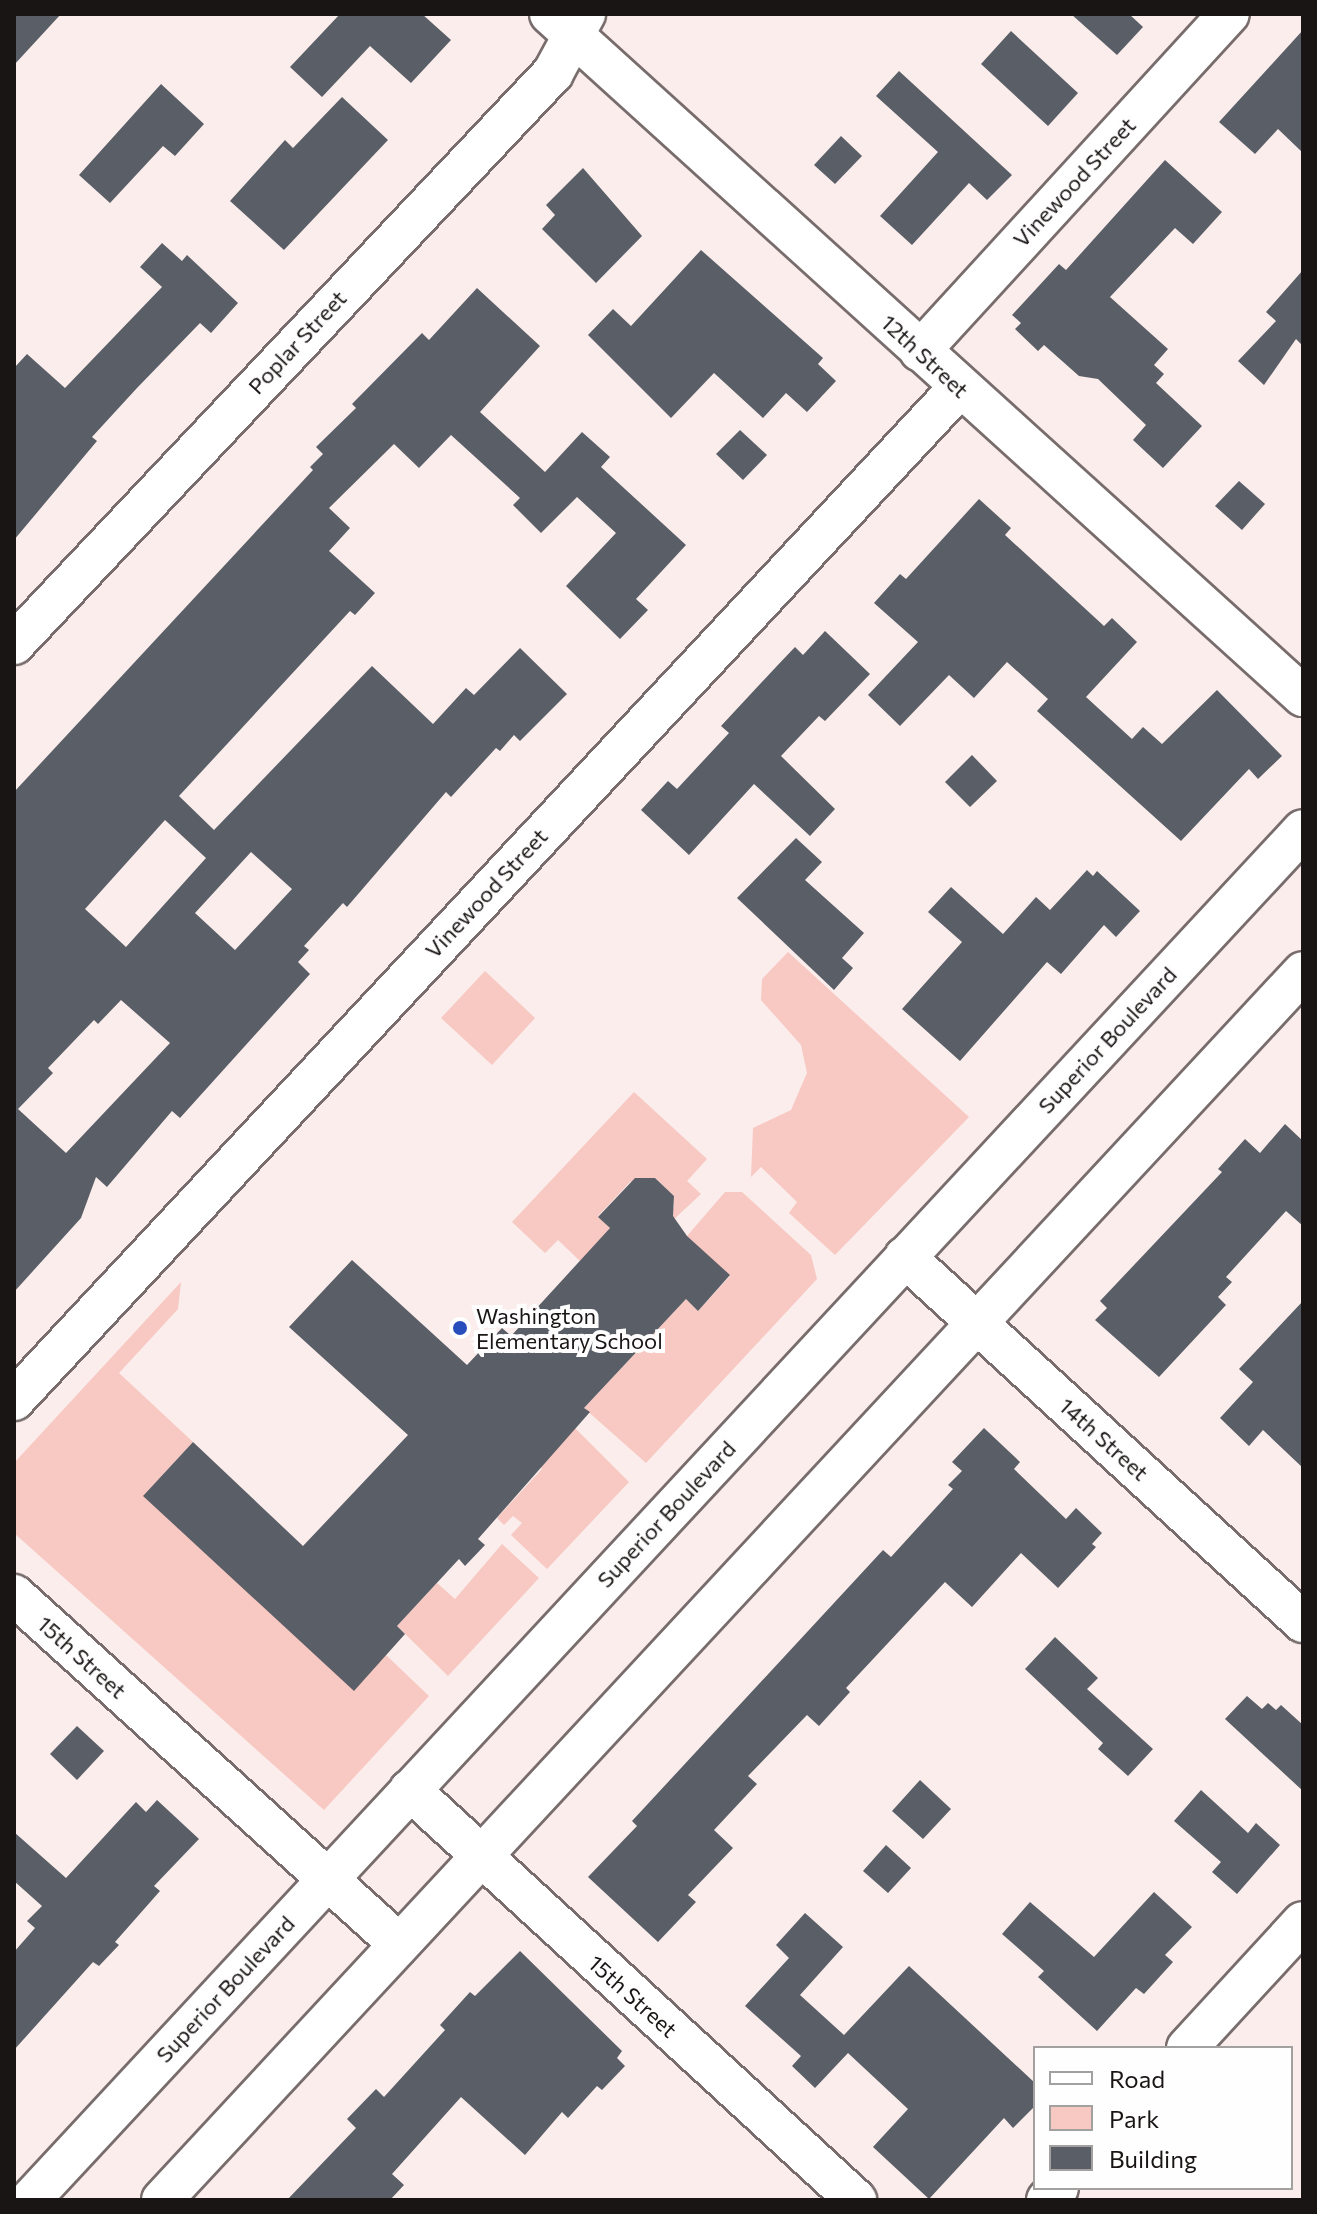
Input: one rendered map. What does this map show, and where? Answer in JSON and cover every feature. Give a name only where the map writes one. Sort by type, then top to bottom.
[{"type":"street","name":"Vinewood Street","points":[[920,351],[1229,14]]},
{"type":"street","name":"12th Street","points":[[569,21],[959,388],[1303,696]]},
{"type":"street","name":"Poplar Street","points":[[14,644],[553,73],[569,21]]},
{"type":"street","name":"Vinewood Street","points":[[14,1400],[959,388]]},
{"type":"street","name":"Superior Boulevard","points":[[30,2200],[1303,830]]},
{"type":"street","points":[[162,2200],[1303,972]]},
{"type":"street","name":"14th Street","points":[[905,1257],[1303,1622]]},
{"type":"street","name":"15th Street","points":[[14,1595],[399,1944]]},
{"type":"street","name":"15th Street","points":[[410,1790],[856,2200]]},
{"type":"street","points":[[1189,2046],[1303,1922]]},
{"type":"green space","points":[[788,952],[969,1117],[835,1255],[789,1213],[797,1202],[761,1167],[751,1177],[753,1128],[791,1110],[807,1073],[801,1045],[761,1000],[762,979]]},
{"type":"green space","points":[[485,971],[535,1018],[492,1065],[441,1018]]},
{"type":"green space","points":[[634,1092],[707,1159],[687,1181],[701,1194],[672,1221],[665,1215],[674,1207],[674,1196],[655,1178],[630,1182],[598,1216],[610,1228],[580,1261],[558,1240],[545,1253],[512,1222]]},
{"type":"green space","points":[[725,1192],[742,1192],[811,1255],[817,1279],[646,1463],[584,1408],[686,1299],[698,1311],[730,1276],[687,1236]]},
{"type":"green space","points":[[181,1282],[178,1309],[119,1373],[193,1442],[144,1495],[354,1690],[386,1655],[429,1696],[324,1810],[14,1533],[14,1463]]},
{"type":"green space","points":[[570,1423],[629,1482],[547,1569],[511,1535],[522,1523],[513,1516],[504,1525],[497,1518],[542,1469],[534,1461]]},
{"type":"green space","points":[[502,1544],[539,1578],[448,1676],[397,1626],[437,1583],[455,1599]]},
{"type":"building","points":[[14,14],[61,14],[14,65]]},
{"type":"building","points":[[340,14],[422,14],[451,40],[411,83],[370,46],[322,97],[290,67]]},
{"type":"building","points":[[1071,14],[1129,14],[1143,27],[1117,55]]},
{"type":"building","points":[[1303,30],[1302,152],[1278,129],[1255,154],[1219,122]]},
{"type":"building","points":[[1011,31],[1078,93],[1048,126],[981,64]]},
{"type":"building","points":[[899,71],[1012,175],[987,200],[969,183],[912,245],[880,216],[938,152],[876,96]]},
{"type":"building","points":[[161,84],[204,124],[175,156],[163,146],[110,203],[79,175]]},
{"type":"building","points":[[342,97],[388,140],[284,250],[230,201],[285,140],[293,148]]},
{"type":"building","points":[[841,136],[862,156],[835,184],[814,165]]},
{"type":"building","points":[[1165,160],[1222,212],[1193,244],[1175,228],[1110,297],[1168,349],[1154,365],[1164,374],[1156,383],[1202,426],[1163,468],[1133,440],[1146,425],[1098,379],[1079,376],[1044,345],[1038,351],[1015,329],[1021,323],[1012,315],[1059,264],[1066,270]]},
{"type":"building","points":[[583,168],[642,236],[596,283],[542,229],[555,215],[546,205]]},
{"type":"building","points":[[162,243],[182,261],[187,255],[238,303],[211,333],[200,323],[137,388],[92,437],[97,441],[14,540],[14,368],[27,354],[65,388],[162,287],[140,267]]},
{"type":"building","points":[[701,250],[823,358],[818,364],[836,381],[807,412],[786,393],[763,418],[714,373],[671,418],[588,335],[613,309],[631,326]]},
{"type":"building","points":[[1303,270],[1303,346],[1296,339],[1264,385],[1238,361],[1276,321],[1266,312]]},
{"type":"building","points":[[477,288],[540,346],[480,412],[545,472],[582,432],[610,457],[601,467],[686,545],[636,599],[648,610],[620,639],[566,586],[616,533],[577,497],[541,533],[513,505],[520,498],[451,435],[419,468],[394,444],[329,508],[350,528],[329,551],[375,593],[355,615],[350,611],[179,796],[214,830],[372,666],[433,724],[466,688],[474,695],[520,648],[567,694],[520,741],[514,735],[500,751],[496,748],[451,797],[446,792],[347,907],[343,903],[304,946],[309,950],[298,962],[310,974],[180,1118],[172,1111],[107,1187],[96,1177],[81,1218],[14,1292],[14,792],[313,470],[310,467],[323,454],[316,447],[356,408],[352,404],[422,333],[429,340]],"holes":[[[165,820],[206,858],[126,947],[85,909]],[[251,852],[292,889],[235,950],[195,913]],[[121,1000],[170,1043],[66,1153],[18,1109],[53,1073],[48,1068],[94,1020],[98,1024]]]},
{"type":"building","points":[[740,430],[767,455],[743,480],[716,454]]},
{"type":"building","points":[[1239,481],[1265,504],[1242,530],[1215,506]]},
{"type":"building","points":[[979,499],[1011,528],[1005,535],[1104,626],[1112,618],[1137,642],[1086,697],[1132,739],[1143,727],[1162,744],[1217,690],[1282,756],[1258,779],[1249,769],[1181,841],[1037,711],[1048,699],[1007,662],[974,698],[949,675],[900,726],[868,695],[918,642],[874,603],[900,574],[906,579]]},
{"type":"building","points":[[825,631],[870,674],[825,721],[819,716],[781,756],[835,809],[810,836],[754,784],[689,855],[641,810],[668,781],[677,789],[729,733],[721,726],[776,667],[795,647],[803,655]]},
{"type":"building","points":[[972,755],[997,781],[970,807],[945,782]]},
{"type":"building","points":[[796,838],[822,862],[805,880],[864,933],[842,958],[853,968],[834,990],[737,898]]},
{"type":"building","points":[[1087,870],[1093,876],[1097,871],[1140,911],[1116,937],[1104,925],[1061,974],[1047,962],[960,1061],[902,1009],[962,942],[928,912],[951,887],[1003,934],[1036,897],[1050,910]]},
{"type":"building","points":[[1285,1124],[1303,1141],[1303,1226],[1286,1211],[1226,1277],[1232,1282],[1218,1297],[1226,1305],[1159,1377],[1095,1320],[1107,1308],[1100,1301],[1222,1172],[1218,1169],[1245,1139],[1260,1153]]},
{"type":"building","points":[[635,1178],[655,1178],[674,1196],[673,1216],[687,1236],[730,1275],[698,1311],[686,1299],[584,1408],[590,1412],[478,1539],[485,1545],[465,1566],[459,1559],[397,1626],[405,1634],[354,1691],[143,1496],[193,1442],[303,1546],[408,1435],[289,1327],[352,1260],[467,1365],[502,1328],[511,1336],[610,1228],[598,1217]]},
{"type":"building","points":[[1303,1301],[1303,1468],[1263,1430],[1249,1446],[1220,1418],[1253,1382],[1239,1369]]},
{"type":"building","points":[[984,1428],[1020,1462],[1014,1469],[1066,1519],[1076,1508],[1102,1533],[1092,1544],[1096,1547],[1058,1588],[1021,1553],[972,1607],[945,1582],[846,1688],[850,1692],[819,1726],[807,1715],[748,1776],[757,1784],[714,1830],[733,1848],[688,1895],[696,1902],[658,1942],[588,1877],[637,1826],[632,1821],[883,1550],[891,1557],[953,1489],[948,1485],[962,1471],[952,1462]]},
{"type":"building","points":[[1055,1637],[1098,1678],[1087,1689],[1153,1749],[1128,1776],[1098,1749],[1103,1743],[1025,1669]]},
{"type":"building","points":[[1247,1696],[1262,1709],[1268,1703],[1276,1710],[1281,1705],[1303,1725],[1303,1791],[1225,1719]]},
{"type":"building","points":[[77,1726],[104,1751],[77,1780],[50,1754]]},
{"type":"building","points":[[920,1780],[951,1809],[923,1839],[892,1811]]},
{"type":"building","points":[[1201,1790],[1248,1833],[1256,1823],[1280,1845],[1237,1894],[1212,1872],[1221,1862],[1174,1821]]},
{"type":"building","points":[[157,1800],[199,1839],[154,1886],[160,1891],[115,1942],[119,1945],[99,1966],[93,1962],[14,2050],[14,1952],[35,1928],[27,1921],[42,1906],[14,1881],[14,1832],[66,1878],[136,1802],[146,1812]]},
{"type":"building","points":[[886,1845],[911,1868],[888,1893],[863,1871]]},
{"type":"building","points":[[1154,1892],[1192,1927],[1165,1955],[1173,1962],[1144,1994],[1136,1988],[1097,2031],[1038,1977],[1044,1971],[1002,1934],[1030,1902],[1094,1957]]},
{"type":"building","points":[[805,1913],[843,1947],[800,1995],[844,2035],[909,1966],[1033,2081],[1033,2108],[1013,2128],[1004,2118],[929,2199],[873,2147],[908,2109],[848,2053],[815,2088],[792,2066],[801,2056],[745,2006],[789,1958],[776,1945]]},
{"type":"building","points":[[520,1951],[622,2051],[617,2058],[625,2066],[602,2090],[597,2086],[568,2118],[562,2112],[525,2155],[461,2097],[392,2174],[404,2185],[390,2200],[287,2200],[356,2128],[347,2119],[376,2089],[384,2097],[445,2030],[440,2025],[470,1992],[475,1996]]},
{"type":"place","name":"Washington Elementary School","points":[[460,1328]]}]
